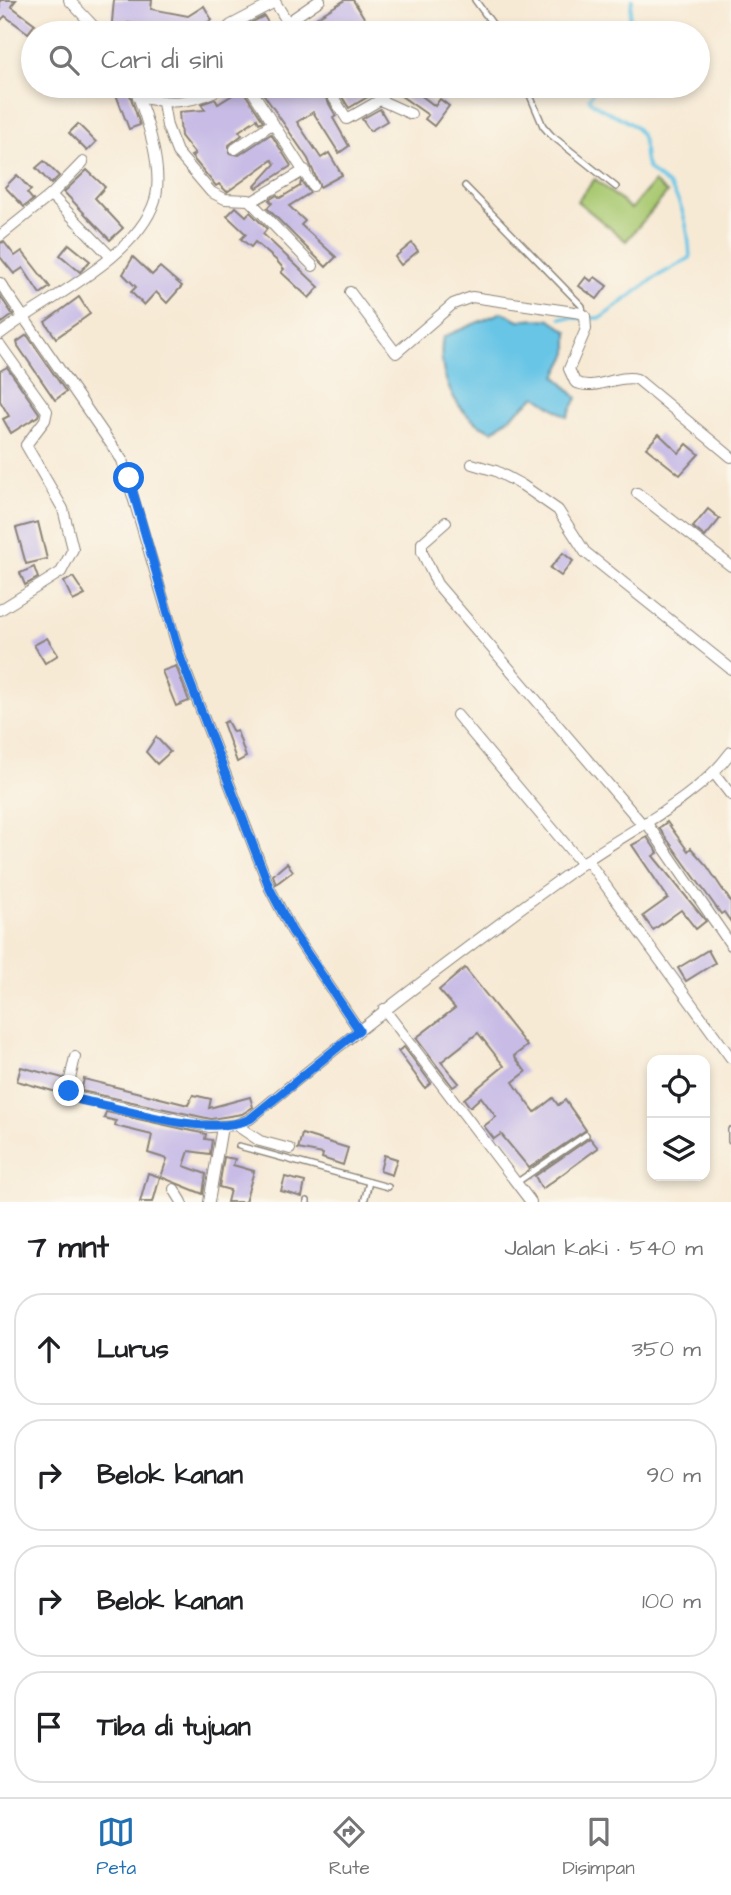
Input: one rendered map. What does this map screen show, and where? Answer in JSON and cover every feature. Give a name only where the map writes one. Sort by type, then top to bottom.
[{"type":"street","points":[[69,0],[89,21]]},
{"type":"street","points":[[289,21],[320,0]]},
{"type":"street","points":[[237,21],[275,1],[287,21]]},
{"type":"street","points":[[0,334],[76,286],[136,232],[155,199],[151,139],[138,98]]},
{"type":"street","points":[[142,98],[163,103],[205,98]]},
{"type":"street","points":[[257,98],[313,186]]},
{"type":"street","points":[[334,98],[348,119],[380,100],[411,114]]},
{"type":"street","points":[[163,103],[167,126],[177,152],[211,192],[220,198],[244,198],[251,202],[313,266]]},
{"type":"street","points":[[235,149],[273,123]]},
{"type":"street","points":[[0,236],[51,195],[83,163]]},
{"type":"street","points":[[251,202],[304,170]]},
{"type":"street","points":[[51,195],[111,257]]},
{"type":"street","points":[[0,283],[122,460],[181,659],[270,889],[292,931],[359,1030]]},
{"type":"street","points":[[350,292],[396,353],[467,298],[585,318],[570,361],[570,374],[575,382],[587,385],[623,377],[638,379],[731,457]]},
{"type":"street","points":[[0,345],[45,403],[45,420],[26,445],[63,509],[74,548],[61,572],[0,610]]},
{"type":"street","points":[[472,464],[513,480],[558,510],[585,552],[731,669]]},
{"type":"street","points":[[637,493],[731,566]]},
{"type":"street","points":[[446,522],[422,542],[422,552],[437,583],[645,823],[731,945]]},
{"type":"street","points":[[457,715],[585,862],[731,1058]]},
{"type":"street","points":[[75,1057],[68,1088],[75,1097],[203,1126],[236,1125],[250,1119],[384,1009],[585,862],[714,773],[731,752]]},
{"type":"street","points":[[714,773],[731,795]]},
{"type":"street","points":[[384,1009],[531,1202]]},
{"type":"street","points":[[236,1125],[260,1141],[290,1149]]},
{"type":"street","points":[[209,1202],[222,1127]]},
{"type":"street","points":[[174,1189],[182,1202]]},
{"type":"lane","points":[[475,0],[490,21]]},
{"type":"lane","points":[[531,98],[543,126],[551,135],[616,187]]},
{"type":"lane","points":[[465,186],[582,306],[585,318]]},
{"type":"lane","points":[[731,1130],[731,1141]]},
{"type":"lane","points":[[516,1184],[586,1135]]},
{"type":"lane","points":[[239,1146],[388,1187]]},
{"type":"lane","points":[[364,1202],[369,1182]]},
{"type":"green space","points":[[595,179],[631,209],[654,182],[667,193],[626,241],[577,201]]},
{"type":"water","points":[[502,312],[519,320],[550,319],[568,332],[568,353],[556,376],[577,398],[567,417],[536,396],[493,431],[480,425],[459,405],[446,380],[443,337]]},
{"type":"building","points":[[0,0],[16,0],[11,6],[31,21],[21,21],[21,28],[5,16],[0,21]]},
{"type":"building","points":[[114,0],[152,0],[151,9],[188,16],[204,6],[212,20],[210,21],[112,21]]},
{"type":"building","points":[[345,0],[353,0],[366,21],[311,21]]},
{"type":"building","points":[[264,16],[267,21],[254,21]]},
{"type":"building","points":[[117,98],[131,98],[140,125],[129,129]]},
{"type":"building","points":[[228,98],[248,98],[263,121],[259,123],[257,119],[239,131],[242,135],[229,145],[229,153],[239,155],[271,134],[291,166],[257,188],[255,186],[275,164],[272,160],[227,192],[219,184],[216,186],[191,156],[195,154],[181,136],[179,112],[205,110],[201,104],[215,99],[218,104]]},
{"type":"building","points":[[266,98],[326,98],[336,116],[333,118],[349,146],[339,153],[313,112],[297,122],[321,158],[329,153],[342,175],[320,187],[308,159]]},
{"type":"building","points":[[343,98],[366,98],[349,108]]},
{"type":"building","points":[[404,98],[424,98],[435,106],[440,99],[449,106],[434,126],[425,119],[428,115]]},
{"type":"building","points":[[380,109],[387,121],[370,131],[362,119]]},
{"type":"building","points":[[78,124],[96,142],[87,151],[69,133]]},
{"type":"building","points":[[44,161],[59,176],[51,184],[36,168]]},
{"type":"building","points":[[87,170],[105,187],[95,198],[123,228],[110,240],[64,192]]},
{"type":"building","points":[[17,175],[31,190],[27,193],[33,200],[24,207],[5,187]]},
{"type":"building","points":[[301,181],[310,193],[289,206],[305,221],[301,225],[336,257],[326,267],[267,208],[272,203],[269,200],[277,195],[280,198],[300,186]]},
{"type":"building","points":[[236,207],[246,216],[250,212],[267,229],[263,234],[319,287],[309,298],[281,272],[284,269],[276,260],[255,242],[251,247],[241,239],[246,234],[227,216]]},
{"type":"building","points":[[4,242],[15,256],[22,251],[50,287],[40,294],[23,268],[14,274],[0,257],[0,243]]},
{"type":"building","points":[[412,243],[418,251],[401,265],[395,257]]},
{"type":"building","points":[[69,244],[90,261],[80,272],[60,255]]},
{"type":"building","points":[[133,257],[152,275],[160,267],[182,286],[167,303],[156,292],[144,305],[131,292],[136,287],[123,274]]},
{"type":"building","points":[[586,277],[591,281],[595,277],[607,286],[597,299],[579,286]]},
{"type":"building","points":[[0,296],[13,315],[2,323],[0,319]]},
{"type":"building","points":[[79,297],[90,314],[56,338],[45,322]]},
{"type":"building","points":[[27,335],[66,392],[55,400],[18,346],[17,342]]},
{"type":"building","points":[[7,367],[39,413],[11,433],[3,419],[9,416],[0,401],[0,371]]},
{"type":"building","points":[[659,434],[679,453],[687,444],[699,454],[680,475],[646,448]]},
{"type":"building","points":[[708,509],[720,519],[705,537],[693,527]]},
{"type":"building","points":[[38,522],[47,559],[26,564],[16,528]]},
{"type":"building","points":[[563,553],[573,561],[561,576],[550,568]]},
{"type":"building","points":[[34,567],[38,578],[25,585],[20,573]]},
{"type":"building","points":[[73,577],[85,595],[73,601],[64,582]]},
{"type":"building","points":[[47,638],[58,655],[45,663],[34,645]]},
{"type":"building","points":[[176,666],[189,701],[176,706],[162,671]]},
{"type":"building","points":[[227,721],[233,732],[237,731],[246,757],[237,762],[223,723]]},
{"type":"building","points":[[156,737],[170,752],[157,764],[146,752]]},
{"type":"building","points":[[667,822],[688,851],[691,848],[707,866],[731,902],[731,922],[724,912],[721,914],[659,828]]},
{"type":"building","points":[[647,837],[658,853],[653,856],[706,921],[696,929],[681,910],[653,930],[643,916],[668,898],[632,845]]},
{"type":"building","points":[[287,863],[293,871],[276,884],[273,875]]},
{"type":"building","points":[[708,950],[715,963],[686,981],[678,968]]},
{"type":"building","points":[[465,968],[527,1046],[514,1056],[526,1072],[513,1082],[522,1095],[535,1112],[553,1098],[558,1105],[565,1100],[586,1130],[529,1168],[501,1134],[494,1139],[484,1126],[496,1117],[481,1097],[470,1107],[464,1099],[504,1066],[478,1033],[441,1062],[459,1083],[453,1087],[416,1038],[455,1008],[439,990]]},
{"type":"building","points":[[404,1047],[431,1083],[425,1088],[398,1051]]},
{"type":"building","points":[[21,1067],[63,1078],[60,1093],[17,1081]]},
{"type":"building","points":[[84,1079],[188,1105],[193,1095],[211,1099],[209,1108],[250,1097],[253,1107],[242,1114],[211,1119],[81,1091]]},
{"type":"building","points":[[106,1112],[206,1134],[205,1139],[212,1140],[210,1154],[189,1151],[184,1166],[206,1174],[203,1194],[161,1177],[167,1159],[148,1153],[152,1135],[115,1126],[116,1121],[104,1118]]},
{"type":"building","points":[[302,1134],[348,1148],[343,1165],[322,1158],[323,1154],[298,1149]]},
{"type":"building","points":[[590,1138],[598,1148],[542,1189],[535,1176]]},
{"type":"building","points":[[384,1155],[397,1159],[392,1175],[380,1171]]},
{"type":"building","points":[[224,1157],[235,1159],[233,1165],[254,1171],[245,1202],[227,1202],[230,1190],[219,1187]]},
{"type":"building","points":[[148,1173],[160,1177],[153,1202],[140,1202]]},
{"type":"building","points":[[285,1177],[305,1182],[302,1197],[281,1191]]},
{"type":"waterway","points":[[629,21],[632,0]]},
{"type":"waterway","points":[[561,318],[601,318],[656,277],[690,258],[689,239],[679,202],[669,186],[648,168],[639,132],[624,119],[594,104],[590,98]]},
{"type":"route","points":[[69,1091],[80,1100],[210,1128],[236,1125],[250,1119],[359,1030],[292,931],[270,889],[181,659],[129,478]]}]
